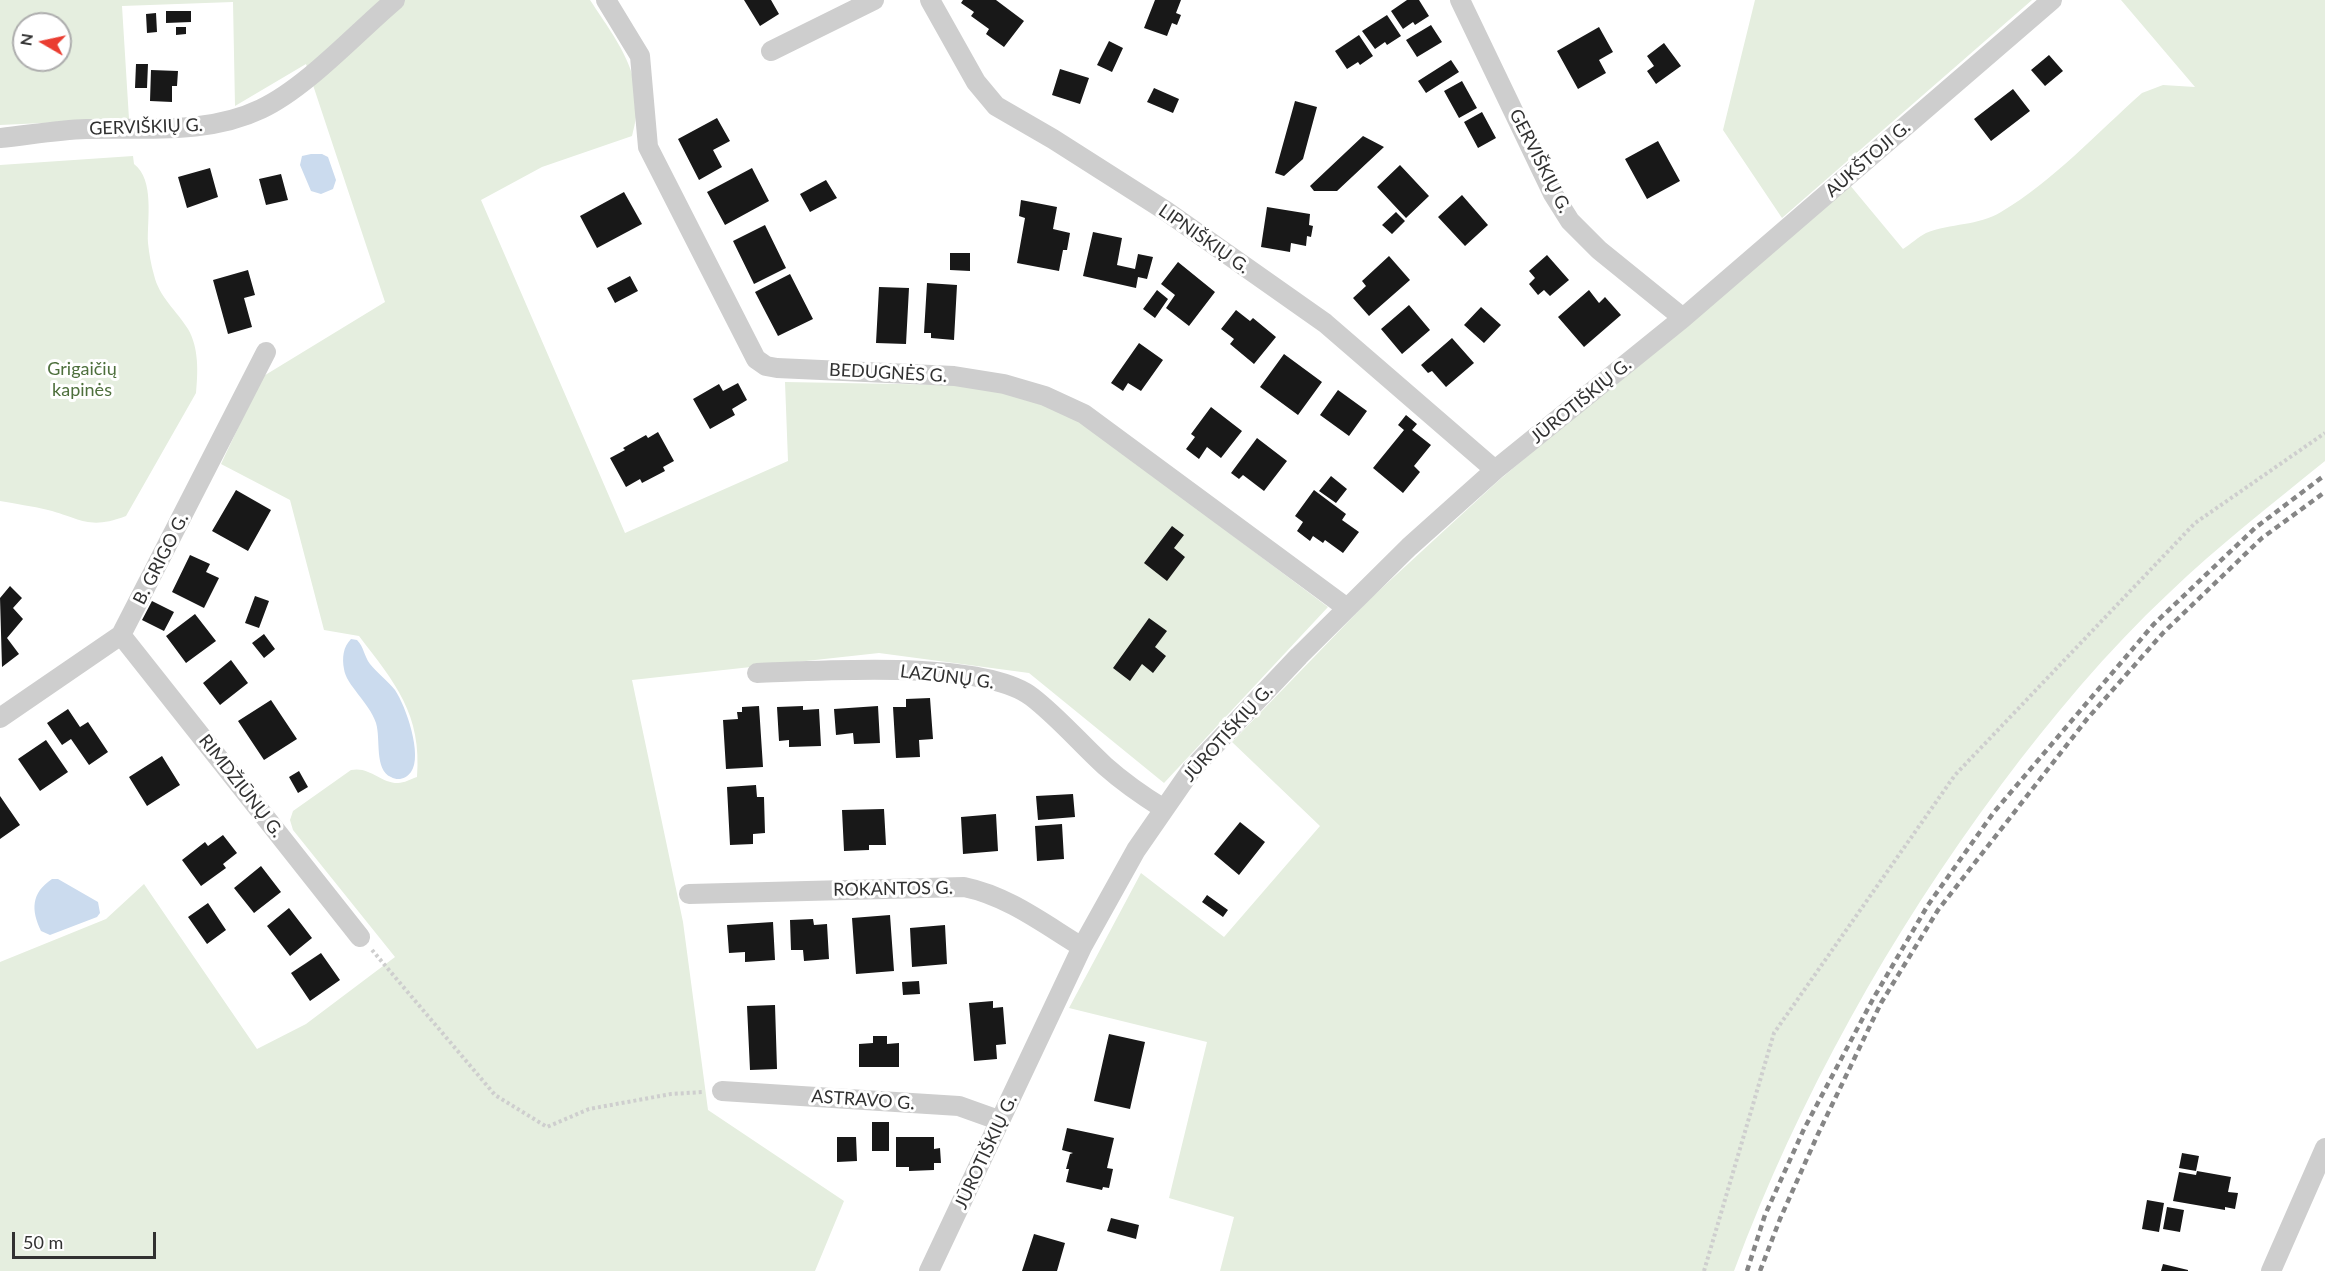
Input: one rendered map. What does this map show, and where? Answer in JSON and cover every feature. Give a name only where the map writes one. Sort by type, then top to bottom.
[{"type":"street","name":"GERVIŠKIŲ G.","points":[[0,138],[85,129],[198,127],[235,119],[262,109],[288,94],[395,0]]},
{"type":"street","name":"BEDUGNĖS G.","points":[[606,0],[640,56],[648,147],[756,359],[766,366],[777,368],[954,376],[1004,384],[1046,396],[1084,414],[1347,608]]},
{"type":"street","points":[[771,51],[874,0]]},
{"type":"street","name":"LIPNIŠKIŲ G.","points":[[930,0],[976,82],[996,106],[1053,139],[1166,211],[1325,323],[1495,470]]},
{"type":"street","name":"GERVIŠKIŲ G.","points":[[1460,0],[1553,194],[1570,221],[1599,250],[1683,318]]},
{"type":"street","name":"AUKŠTOJI G.","points":[[1683,318],[2052,0]]},
{"type":"street","name":"JŪROTIŠKIŲ G.","points":[[929,1271],[1082,947],[1136,850],[1192,769],[1238,719],[1409,547],[1495,470],[1683,318]]},
{"type":"street","name":"B. GRIGO G.","points":[[0,718],[121,635],[267,352]]},
{"type":"street","name":"RIMDŽIŪNŲ G.","points":[[121,635],[360,937]]},
{"type":"street","name":"LAZŪNŲ G.","points":[[757,673],[880,669],[946,673],[1009,685],[1030,695],[1106,767],[1141,795],[1164,809]]},
{"type":"street","name":"ROKANTOS G.","points":[[689,894],[964,887],[985,891],[1006,900],[1082,947]]},
{"type":"street","name":"ASTRAVO G.","points":[[722,1091],[959,1106],[1001,1121]]},
{"type":"street","points":[[2271,1271],[2325,1148]]},
{"type":"path","points":[[1704,1271],[1774,1033],[1955,775],[2195,523],[2325,433]]},
{"type":"path","points":[[360,937],[495,1095],[547,1127],[589,1109],[671,1094],[722,1091]]},
{"type":"green space","points":[[0,0],[590,0],[621,48],[634,80],[637,97],[632,136],[542,167],[481,200],[625,533],[788,461],[785,382],[954,385],[1029,397],[1084,424],[1328,607],[1164,783],[1029,673],[879,653],[632,680],[683,922],[708,1110],[844,1201],[815,1271],[0,1271],[0,962],[106,919],[144,884],[257,1049],[306,1024],[395,957],[293,830],[290,820],[293,811],[351,770],[364,770],[398,783],[417,777],[415,735],[410,717],[403,700],[384,669],[359,636],[324,630],[290,500],[221,464],[262,377],[385,302],[306,64],[235,106],[233,2],[122,6],[129,119],[0,125]]},
{"type":"green space","points":[[1755,0],[2032,0],[1782,218],[1723,130]]},
{"type":"green space","points":[[2121,0],[2325,0],[2325,461],[2226,542],[2146,615],[2081,685],[2001,785],[1922,899],[1850,1019],[1788,1143],[1734,1271],[1220,1271],[1234,1217],[1169,1198],[1207,1042],[1069,1008],[1141,873],[1224,937],[1320,826],[1232,742],[1371,598],[1498,481],[1849,184],[1903,249],[1926,233],[1992,217],[2020,200],[2057,171],[2142,93],[2163,85],[2195,87]]},
{"type":"green space","name":"Grigaičių kapinės","points":[[133,156],[134,164],[141,171],[147,190],[148,243],[156,283],[192,336],[196,352],[196,393],[126,516],[94,523],[60,513],[0,501],[0,165]]},
{"type":"water","points":[[322,154],[328,157],[336,180],[333,189],[321,194],[311,191],[300,165],[302,156]]},
{"type":"water","points":[[351,639],[357,640],[370,664],[395,690],[404,707],[412,731],[415,755],[411,772],[404,778],[394,778],[382,768],[373,715],[346,675],[343,665],[344,653]]},
{"type":"water","points":[[52,879],[58,879],[98,902],[100,913],[97,917],[50,935],[41,931],[36,916],[35,902],[40,890]]},
{"type":"building","points":[[744,0],[771,0],[779,14],[760,26]]},
{"type":"building","points":[[963,0],[996,0],[1024,21],[1004,47],[986,34],[989,29],[971,16],[974,12],[961,3]]},
{"type":"building","points":[[1155,0],[1181,0],[1176,13],[1181,15],[1177,25],[1172,23],[1167,36],[1144,28]]},
{"type":"building","points":[[1407,0],[1419,0],[1429,16],[1403,29],[1391,11]]},
{"type":"building","points":[[166,11],[191,11],[191,22],[166,23]]},
{"type":"building","points":[[156,13],[157,32],[147,33],[146,14]]},
{"type":"building","points":[[1387,15],[1401,36],[1375,49],[1362,31]]},
{"type":"building","points":[[1431,25],[1442,42],[1417,57],[1406,40]]},
{"type":"building","points":[[176,27],[186,27],[186,34],[176,35]]},
{"type":"building","points":[[1599,27],[1613,52],[1599,60],[1606,73],[1578,89],[1557,51]]},
{"type":"building","points":[[1359,35],[1373,56],[1360,65],[1358,62],[1347,69],[1335,51]]},
{"type":"building","points":[[1109,41],[1123,48],[1112,72],[1097,65]]},
{"type":"building","points":[[1664,43],[1681,66],[1656,84],[1647,71],[1654,66],[1647,56]]},
{"type":"building","points":[[2049,55],[2063,71],[2045,86],[2031,70]]},
{"type":"building","points":[[1451,60],[1459,72],[1426,93],[1418,81]]},
{"type":"building","points":[[136,64],[148,64],[147,88],[135,88]]},
{"type":"building","points":[[1060,69],[1089,78],[1080,104],[1052,95]]},
{"type":"building","points":[[151,70],[178,71],[177,86],[172,86],[172,102],[150,101]]},
{"type":"building","points":[[1462,81],[1477,108],[1459,118],[1444,91]]},
{"type":"building","points":[[1154,88],[1179,99],[1173,113],[1147,102]]},
{"type":"building","points":[[2013,89],[2030,111],[1991,141],[1974,119]]},
{"type":"building","points":[[1295,101],[1317,107],[1303,159],[1284,176],[1275,173]]},
{"type":"building","points":[[1482,112],[1496,138],[1478,148],[1464,122]]},
{"type":"building","points":[[717,118],[730,141],[713,150],[722,167],[699,180],[678,139]]},
{"type":"building","points":[[1363,136],[1384,147],[1337,191],[1314,191],[1310,186]]},
{"type":"building","points":[[1658,141],[1680,181],[1647,199],[1625,159]]},
{"type":"building","points":[[1400,165],[1429,196],[1406,218],[1377,187]]},
{"type":"building","points":[[210,168],[218,197],[187,208],[178,177]]},
{"type":"building","points":[[752,168],[769,201],[725,225],[707,192]]},
{"type":"building","points":[[281,174],[288,200],[266,205],[259,179]]},
{"type":"building","points":[[826,180],[837,198],[810,212],[800,194]]},
{"type":"building","points":[[624,192],[642,224],[597,248],[580,216]]},
{"type":"building","points":[[1462,195],[1488,225],[1465,246],[1438,217]]},
{"type":"building","points":[[1021,200],[1057,207],[1053,229],[1070,233],[1067,250],[1063,250],[1059,271],[1017,263],[1025,218],[1019,216]]},
{"type":"building","points":[[1267,207],[1310,214],[1309,225],[1313,226],[1311,237],[1307,236],[1306,246],[1291,243],[1290,252],[1261,247]]},
{"type":"building","points":[[1396,212],[1405,221],[1392,234],[1382,225]]},
{"type":"building","points":[[765,225],[786,268],[754,284],[733,241]]},
{"type":"building","points":[[1093,232],[1122,238],[1117,265],[1135,269],[1138,254],[1153,257],[1147,279],[1138,277],[1136,288],[1083,276]]},
{"type":"building","points":[[950,253],[970,253],[970,271],[950,270]]},
{"type":"building","points":[[1547,255],[1569,280],[1550,296],[1544,290],[1538,295],[1529,284],[1535,278],[1529,271]]},
{"type":"building","points":[[1389,256],[1410,280],[1369,316],[1353,298],[1366,286],[1362,281]]},
{"type":"building","points":[[1178,262],[1215,292],[1189,326],[1166,308],[1175,295],[1161,284]]},
{"type":"building","points":[[248,270],[255,295],[244,298],[252,327],[228,334],[213,280]]},
{"type":"building","points":[[790,274],[813,319],[778,336],[755,292]]},
{"type":"building","points":[[630,276],[638,291],[615,303],[607,288]]},
{"type":"building","points":[[927,283],[957,285],[954,340],[931,338],[931,333],[924,333]]},
{"type":"building","points":[[879,287],[909,288],[906,344],[876,343]]},
{"type":"building","points":[[1157,290],[1168,299],[1155,318],[1143,309]]},
{"type":"building","points":[[1589,290],[1599,303],[1605,297],[1621,315],[1584,347],[1558,317]]},
{"type":"building","points":[[1409,305],[1430,330],[1402,354],[1381,329]]},
{"type":"building","points":[[1481,307],[1501,325],[1484,343],[1464,325]]},
{"type":"building","points":[[1236,310],[1250,321],[1253,318],[1276,337],[1254,364],[1230,344],[1234,339],[1221,329]]},
{"type":"building","points":[[1452,338],[1474,363],[1446,387],[1432,371],[1428,373],[1421,365]]},
{"type":"building","points":[[1139,343],[1163,360],[1141,391],[1128,383],[1123,391],[1111,383]]},
{"type":"building","points":[[1284,354],[1322,382],[1298,415],[1260,387]]},
{"type":"building","points":[[738,383],[747,400],[732,409],[735,415],[710,429],[693,399],[719,384],[723,391]]},
{"type":"building","points":[[1338,390],[1367,411],[1349,436],[1320,415]]},
{"type":"building","points":[[1211,407],[1242,431],[1221,458],[1207,447],[1199,459],[1186,449],[1195,437],[1191,434]]},
{"type":"building","points":[[1406,415],[1417,424],[1412,430],[1431,445],[1414,466],[1420,472],[1403,493],[1373,468],[1404,430],[1398,425]]},
{"type":"building","points":[[658,432],[674,461],[663,467],[665,471],[642,483],[640,479],[626,487],[610,458],[646,435],[648,438]]},
{"type":"building","points":[[1257,438],[1287,461],[1264,491],[1243,475],[1239,479],[1231,473]]},
{"type":"building","points":[[1331,476],[1347,489],[1336,503],[1319,491]]},
{"type":"building","points":[[236,490],[271,510],[248,551],[212,531]]},
{"type":"building","points":[[1314,490],[1346,514],[1342,520],[1359,532],[1343,553],[1325,540],[1323,543],[1313,536],[1310,541],[1297,531],[1303,522],[1295,516]]},
{"type":"building","points":[[1172,526],[1184,535],[1174,548],[1185,557],[1167,581],[1144,563]]},
{"type":"building","points":[[190,555],[210,564],[206,572],[219,578],[204,608],[172,592]]},
{"type":"building","points":[[10,586],[22,598],[13,608],[23,619],[7,638],[19,654],[2,667],[0,598]]},
{"type":"building","points":[[255,596],[269,601],[259,628],[245,623]]},
{"type":"building","points":[[152,601],[174,612],[164,631],[142,620]]},
{"type":"building","points":[[195,614],[216,641],[186,663],[166,636]]},
{"type":"building","points":[[1149,618],[1167,631],[1155,647],[1166,656],[1153,673],[1142,664],[1130,681],[1113,668]]},
{"type":"building","points":[[264,634],[275,649],[264,658],[252,643]]},
{"type":"building","points":[[231,660],[248,683],[220,705],[203,683]]},
{"type":"building","points":[[930,698],[933,739],[919,740],[920,757],[896,758],[893,707],[906,707],[906,699]]},
{"type":"building","points":[[271,700],[297,739],[264,760],[238,721]]},
{"type":"building","points":[[759,706],[763,767],[726,769],[723,720],[738,719],[737,712],[742,712],[742,707]]},
{"type":"building","points":[[803,706],[803,710],[819,709],[821,746],[789,747],[789,740],[779,741],[777,707]]},
{"type":"building","points":[[878,706],[880,743],[854,744],[853,733],[836,735],[834,709]]},
{"type":"building","points":[[68,709],[80,727],[88,722],[108,752],[89,765],[71,739],[62,745],[47,723]]},
{"type":"building","points":[[46,740],[68,772],[40,791],[18,759]]},
{"type":"building","points":[[162,756],[180,785],[147,806],[129,777]]},
{"type":"building","points":[[299,771],[308,787],[298,793],[289,777]]},
{"type":"building","points":[[756,785],[757,797],[764,797],[765,833],[753,834],[753,844],[730,845],[727,787]]},
{"type":"building","points":[[1073,794],[1075,817],[1038,820],[1036,796]]},
{"type":"building","points":[[0,796],[20,825],[0,839]]},
{"type":"building","points":[[884,809],[886,845],[869,845],[869,850],[844,851],[842,810]]},
{"type":"building","points":[[996,814],[998,851],[963,854],[961,817]]},
{"type":"building","points":[[1240,822],[1265,842],[1239,875],[1214,854]]},
{"type":"building","points":[[1062,824],[1064,859],[1037,861],[1035,826]]},
{"type":"building","points":[[223,835],[237,853],[223,864],[226,868],[201,886],[182,860],[205,842],[208,846]]},
{"type":"building","points":[[261,866],[281,892],[254,913],[234,888]]},
{"type":"building","points":[[1207,895],[1228,910],[1223,917],[1202,902]]},
{"type":"building","points":[[208,903],[226,930],[207,944],[188,917]]},
{"type":"building","points":[[289,908],[312,938],[290,956],[267,926]]},
{"type":"building","points":[[890,915],[894,971],[856,974],[852,918]]},
{"type":"building","points":[[813,919],[814,925],[827,924],[829,959],[804,961],[803,950],[791,950],[790,920]]},
{"type":"building","points":[[773,922],[775,960],[745,962],[745,952],[729,953],[727,925]]},
{"type":"building","points":[[945,925],[947,964],[912,967],[910,928]]},
{"type":"building","points":[[321,953],[340,980],[310,1001],[291,973]]},
{"type":"building","points":[[919,981],[920,994],[903,995],[902,982]]},
{"type":"building","points":[[993,1001],[993,1008],[1003,1007],[1006,1044],[996,1045],[997,1059],[974,1061],[969,1003]]},
{"type":"building","points":[[775,1005],[777,1069],[750,1070],[747,1006]]},
{"type":"building","points":[[1109,1034],[1145,1042],[1130,1109],[1094,1101]]},
{"type":"building","points":[[873,1036],[887,1036],[887,1044],[899,1043],[899,1067],[859,1067],[859,1044],[873,1043]]},
{"type":"building","points":[[872,1122],[889,1122],[889,1151],[872,1151]]},
{"type":"building","points":[[1067,1128],[1114,1138],[1107,1168],[1113,1169],[1109,1188],[1103,1187],[1102,1190],[1066,1182],[1069,1169],[1066,1169],[1070,1154],[1073,1153],[1062,1150]]},
{"type":"building","points":[[837,1137],[856,1137],[857,1161],[837,1162]]},
{"type":"building","points":[[896,1137],[934,1137],[934,1149],[940,1148],[941,1163],[934,1163],[934,1170],[909,1171],[909,1167],[896,1167]]},
{"type":"building","points":[[2182,1153],[2199,1156],[2196,1171],[2179,1168]]},
{"type":"building","points":[[2197,1171],[2231,1177],[2228,1192],[2238,1193],[2235,1209],[2225,1207],[2225,1210],[2173,1201],[2179,1172],[2196,1175]]},
{"type":"building","points":[[2147,1200],[2164,1203],[2159,1232],[2142,1229]]},
{"type":"building","points":[[2167,1207],[2184,1210],[2180,1232],[2163,1229]]},
{"type":"building","points":[[1111,1218],[1139,1225],[1136,1239],[1107,1231]]},
{"type":"building","points":[[1034,1234],[1065,1243],[1057,1271],[1022,1271]]},
{"type":"building","points":[[2163,1264],[2188,1270],[2188,1271],[2161,1271]]},
{"type":"railway","points":[[1747,1271],[1765,1215],[1804,1129],[1873,999],[1928,905],[1994,812],[2153,625],[2255,528],[2325,475]]},
{"type":"railway","points":[[1760,1271],[1780,1219],[1818,1134],[1881,1003],[1938,910],[2087,719],[2163,633],[2262,538],[2325,492]]}]
